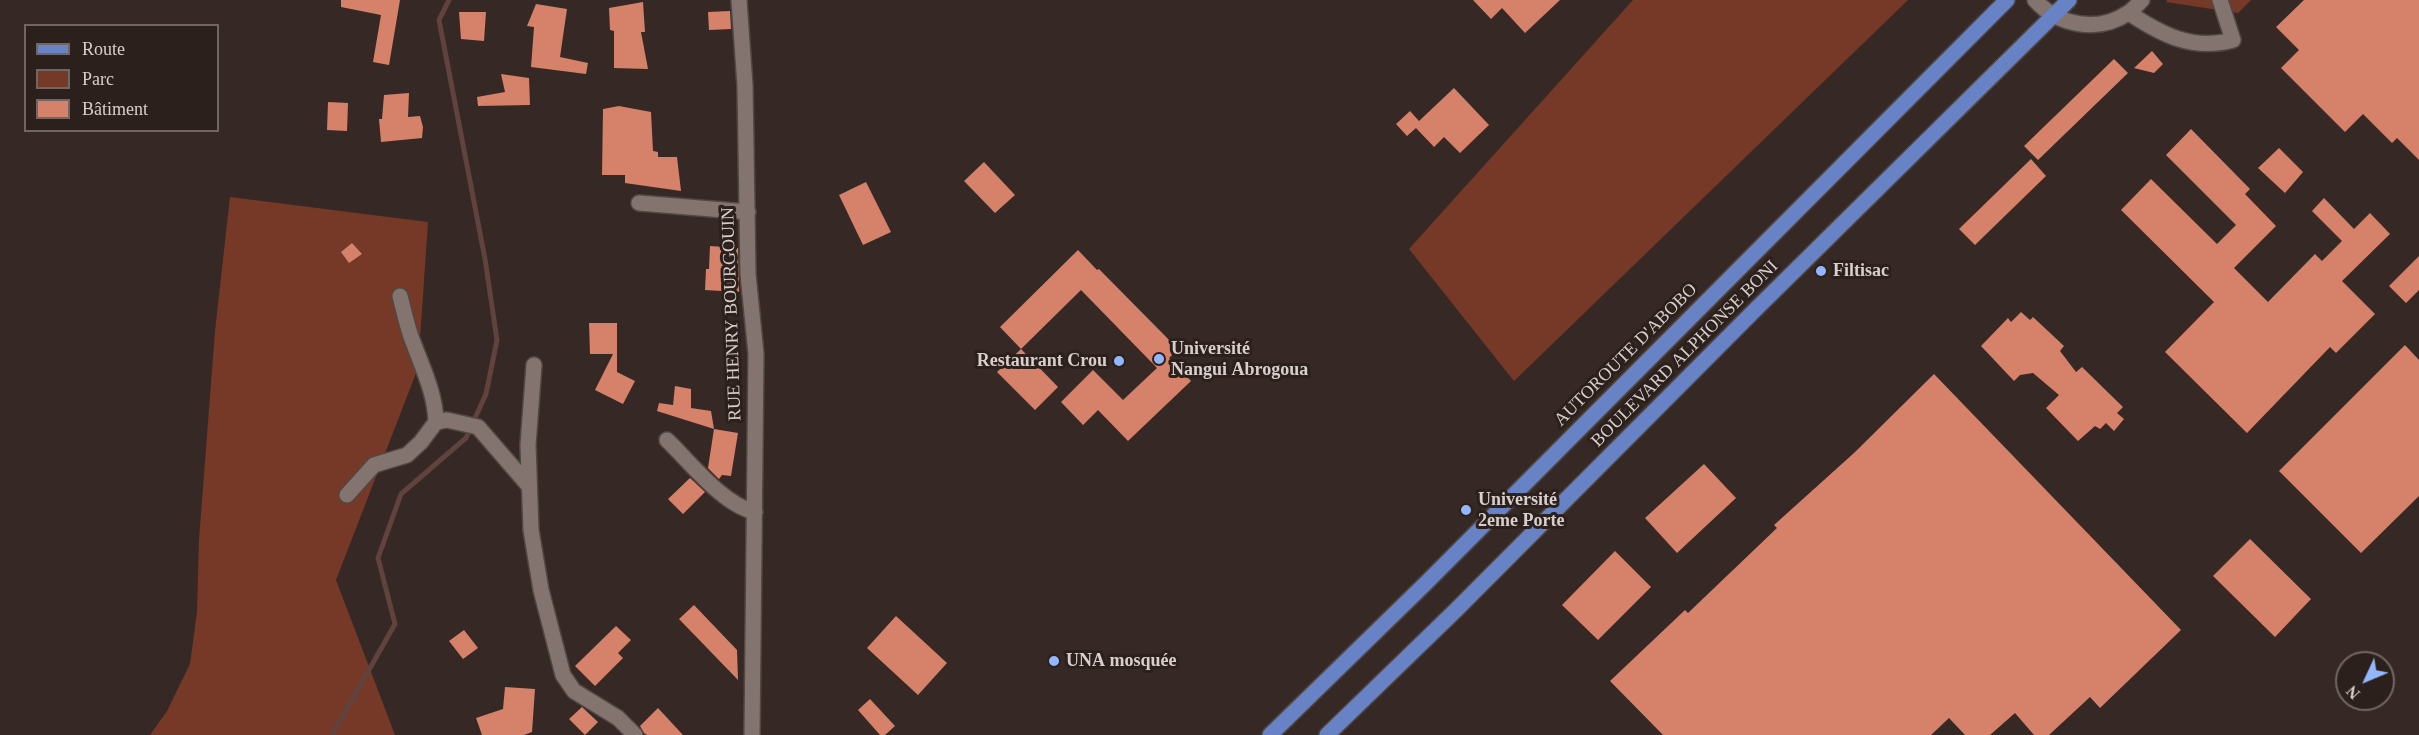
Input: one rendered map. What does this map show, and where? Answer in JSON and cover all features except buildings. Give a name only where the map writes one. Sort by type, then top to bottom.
[{"type":"main road","name":"AUTOROUTE D'ABOBO","points":[[1270,735],[1433,576],[2007,0]]},
{"type":"main road","name":"BOULEVARD ALPHONSE BONI","points":[[1327,735],[1490,577],[1755,310],[2069,0]]},
{"type":"street","name":"RUE HENRY BOURGOUIN","points":[[738,0],[745,86],[748,274],[756,354],[752,735]]},
{"type":"street","points":[[2035,0],[2054,16],[2079,25],[2105,24],[2129,13],[2142,0]]},
{"type":"street","points":[[2129,13],[2174,39],[2193,44],[2217,44],[2233,40],[2220,0]]},
{"type":"street","points":[[639,203],[748,212]]},
{"type":"street","points":[[400,297],[441,421]]},
{"type":"street","points":[[534,365],[528,445],[531,530],[541,590],[563,675],[574,691],[618,718],[635,735]]},
{"type":"street","points":[[441,421],[478,427],[529,486]]},
{"type":"street","points":[[347,495],[374,465],[408,454],[441,421]]},
{"type":"street","points":[[667,440],[727,498],[741,509],[755,512]]},
{"type":"green space","points":[[1633,0],[1908,0],[1514,381],[1409,249]]},
{"type":"green space","points":[[2167,0],[2251,0],[2238,13],[2166,2]]},
{"type":"green space","points":[[230,197],[428,222],[418,368],[336,580],[395,735],[150,735],[167,711],[190,664],[197,612],[199,540],[215,331]]},
{"type":"waterway","points":[[332,735],[395,624],[378,558],[401,494],[466,438],[486,394],[497,340],[485,259],[439,20],[449,0]]},
{"type":"place","name":"Filtisac","points":[[1821,271]]},
{"type":"place","name":"Université Nangui Abrogoua","points":[[1159,359]]},
{"type":"place","name":"Restaurant Crou","points":[[1119,361]]},
{"type":"place","name":"Université 2eme Porte","points":[[1466,510]]},
{"type":"place","name":"UNA mosquée","points":[[1054,661]]}]
